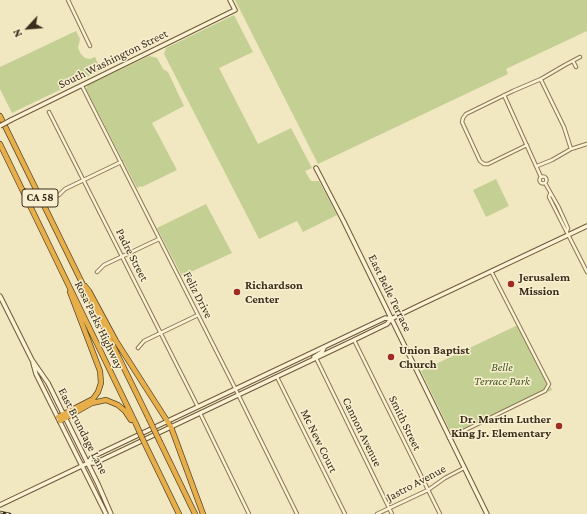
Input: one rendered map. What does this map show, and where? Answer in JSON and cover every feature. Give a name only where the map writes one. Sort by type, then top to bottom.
[{"type":"highway","name":"Rosa Parks Highway","points":[[0,116],[195,514]]},
{"type":"highway","name":"Rosa Parks Highway","points":[[0,144],[135,425]]},
{"type":"highway","points":[[80,281],[89,291],[116,342],[168,422],[204,514]]},
{"type":"highway","points":[[59,419],[93,399],[100,388],[102,379],[71,298],[68,285]]},
{"type":"highway","points":[[64,416],[92,403],[106,400],[114,402],[122,408],[135,425],[180,514]]},
{"type":"street","points":[[68,0],[90,46]]},
{"type":"street","name":"South Washington Street","points":[[0,126],[235,10],[230,0]]},
{"type":"street","points":[[527,145],[488,164],[484,164],[480,161],[462,122],[463,118],[466,114],[541,79],[580,57]]},
{"type":"street","points":[[573,61],[576,66]]},
{"type":"street","points":[[541,79],[564,127],[571,149]]},
{"type":"street","name":"Feliz Drive","points":[[82,86],[236,389],[297,514]]},
{"type":"street","points":[[504,95],[542,177],[543,176],[546,178],[545,183],[568,228],[568,233],[587,272]]},
{"type":"street","name":"Padre Street","points":[[49,112],[198,407]]},
{"type":"street","points":[[537,166],[552,160],[571,149],[587,144]]},
{"type":"street","points":[[59,195],[66,188],[121,162]]},
{"type":"street","name":"East Belle Terrace","points":[[316,168],[487,514]]},
{"type":"street","points":[[542,177],[540,181],[542,184],[545,183]]},
{"type":"street","points":[[0,505],[88,463],[95,463],[277,377],[387,324],[391,320],[568,233],[587,226]]},
{"type":"street","points":[[97,272],[104,265],[159,239]]},
{"type":"street","points":[[450,438],[542,393],[548,388],[549,384],[491,271]]},
{"type":"street","name":"East Brundage Lane","points":[[0,296],[32,360],[48,383],[112,514]]},
{"type":"street","points":[[138,348],[144,341],[198,315]]},
{"type":"street","points":[[88,463],[92,457],[385,318],[391,320]]},
{"type":"street","name":"Smith Street","points":[[354,340],[440,514]]},
{"type":"street","points":[[302,365],[322,352],[325,347]]},
{"type":"street","name":"Cannon Avenue","points":[[316,358],[392,514]]},
{"type":"street","name":"East Brundage Lane","points":[[32,360],[36,374],[106,514]]},
{"type":"street","name":"Mc New Court","points":[[277,377],[345,514]]},
{"type":"street","points":[[200,413],[249,514]]},
{"type":"street","name":"Jastro Avenue","points":[[377,514],[428,490],[445,478],[464,468]]},
{"type":"green space","points":[[235,0],[587,0],[587,31],[506,69],[508,74],[318,164]]},
{"type":"green space","points":[[234,15],[253,52],[219,68],[258,144],[291,128],[312,168],[305,171],[311,181],[319,181],[337,215],[303,232],[297,221],[259,239],[164,54],[166,48]]},
{"type":"green space","points":[[76,31],[80,39],[78,48],[81,54],[85,58],[90,59],[95,57],[101,70],[12,113],[0,89],[0,67]]},
{"type":"green space","points":[[149,56],[157,58],[163,69],[168,72],[184,106],[152,123],[177,170],[137,188],[86,89],[88,85]]},
{"type":"green space","points":[[496,179],[509,206],[486,217],[473,190]]},
{"type":"green space","points":[[206,204],[232,253],[182,276],[157,228]]},
{"type":"green space","name":"Belle Terrace Park","points":[[520,324],[552,390],[453,437],[421,371]]},
{"type":"railway","points":[[0,512],[10,514]]},
{"type":"place","name":"Jerusalem Mission","points":[[511,284]]},
{"type":"place","name":"Richardson Center","points":[[237,292]]},
{"type":"place","name":"Union Baptist Church","points":[[391,357]]},
{"type":"place","name":"Dr. Martin Luther King Jr. Elementary","points":[[559,426]]}]
